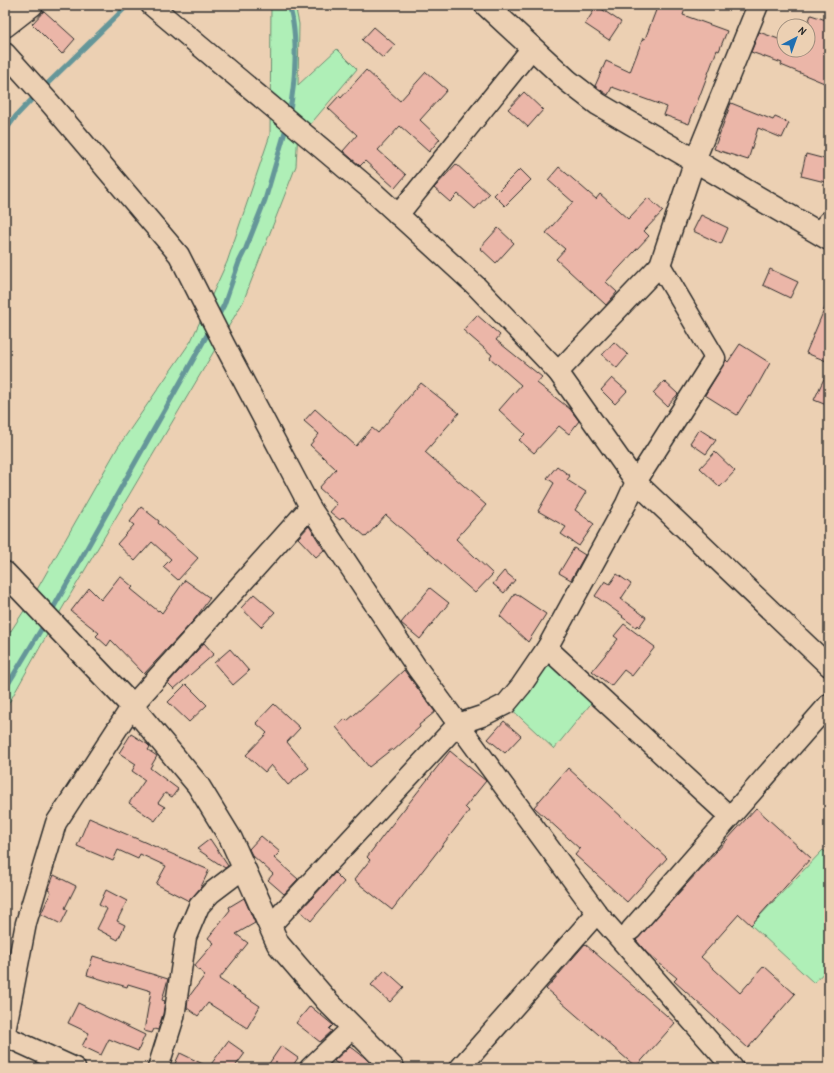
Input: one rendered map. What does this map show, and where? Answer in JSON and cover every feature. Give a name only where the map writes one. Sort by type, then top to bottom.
[{"type":"street","points":[[5,26],[32,5]]},
{"type":"street","points":[[151,5],[370,189],[476,286],[558,372],[636,482],[829,666]]},
{"type":"street","points":[[486,5],[568,81],[598,104],[695,160],[826,231]]},
{"type":"street","points":[[558,372],[660,265],[695,160],[758,5]]},
{"type":"street","points":[[398,216],[532,48]]},
{"type":"street","points":[[5,53],[50,103],[179,255],[310,507],[417,668],[597,913],[733,1068]]},
{"type":"street","points":[[270,926],[458,724],[482,716],[506,704],[521,686],[547,648],[626,504],[636,482],[715,358],[660,265]]},
{"type":"street","points":[[5,1032],[26,923],[56,823],[132,706],[310,507]]},
{"type":"street","points":[[5,573],[132,706],[198,784],[231,838],[278,944],[327,1001],[393,1068]]},
{"type":"street","points":[[547,648],[729,816]]},
{"type":"street","points":[[631,930],[729,816],[829,704]]},
{"type":"street","points":[[158,1068],[174,1017],[186,937],[199,906],[211,892],[244,868]]},
{"type":"street","points":[[460,1068],[597,913]]},
{"type":"street","points":[[310,1068],[353,1027]]},
{"type":"street","points":[[5,1036],[75,1068]]},
{"type":"green space","points":[[271,5],[295,5],[299,24],[298,85],[337,49],[357,69],[303,133],[298,129],[296,166],[243,302],[53,624],[5,710],[5,640],[31,600],[118,447],[191,341],[227,262],[270,135]]},
{"type":"green space","points":[[547,648],[598,695],[554,749],[506,704]]},
{"type":"green space","points":[[823,850],[829,856],[829,967],[814,983],[751,925]]},
{"type":"building","points":[[658,5],[673,5],[685,9],[683,15],[727,31],[719,51],[717,50],[689,124],[664,115],[667,107],[612,87],[608,95],[595,86],[606,61],[630,72]]},
{"type":"building","points":[[597,6],[621,22],[609,40],[585,24]]},
{"type":"building","points":[[44,11],[75,39],[62,54],[32,24]]},
{"type":"building","points":[[811,15],[829,21],[829,85],[781,65],[782,63],[751,52],[759,32],[776,38],[776,58],[816,58],[816,18],[810,18]]},
{"type":"building","points":[[374,27],[395,45],[383,58],[362,40]]},
{"type":"building","points":[[366,70],[400,101],[426,72],[447,90],[420,120],[440,139],[429,152],[400,126],[378,150],[406,175],[395,188],[365,161],[360,166],[343,151],[357,135],[328,108],[339,96],[341,98]]},
{"type":"building","points":[[524,92],[543,110],[528,127],[508,109]]},
{"type":"building","points":[[731,103],[773,120],[775,117],[789,123],[782,138],[758,128],[748,160],[714,149]]},
{"type":"building","points":[[806,154],[829,160],[829,183],[801,176]]},
{"type":"building","points":[[456,164],[489,194],[475,209],[458,194],[450,202],[434,188]]},
{"type":"building","points":[[559,167],[596,199],[600,194],[628,219],[648,198],[663,211],[644,231],[649,236],[606,282],[617,292],[606,305],[556,259],[565,249],[546,233],[573,202],[548,180]]},
{"type":"building","points":[[520,169],[531,180],[505,206],[494,195]]},
{"type":"building","points":[[701,215],[728,228],[721,244],[693,231]]},
{"type":"building","points":[[498,228],[514,243],[496,263],[480,248]]},
{"type":"building","points":[[770,269],[798,282],[790,298],[763,285]]},
{"type":"building","points":[[829,298],[829,362],[806,353]]},
{"type":"building","points":[[477,315],[500,335],[496,340],[542,377],[537,383],[570,409],[579,421],[569,434],[559,426],[534,453],[519,440],[525,434],[499,410],[521,385],[490,358],[492,355],[463,330]]},
{"type":"building","points":[[614,342],[628,355],[617,368],[602,355]]},
{"type":"building","points":[[740,344],[770,363],[751,397],[749,396],[737,415],[705,395],[726,360],[728,362]]},
{"type":"building","points":[[829,368],[829,406],[814,400]]},
{"type":"building","points":[[612,378],[627,391],[615,404],[601,390]]},
{"type":"building","points":[[664,381],[678,394],[667,406],[653,393]]},
{"type":"building","points":[[421,383],[459,413],[425,452],[486,505],[456,539],[493,574],[475,593],[386,515],[366,537],[343,517],[340,520],[330,512],[337,504],[319,488],[336,469],[310,445],[319,434],[304,421],[315,409],[356,446],[372,428],[378,433]]},
{"type":"building","points":[[699,429],[716,440],[706,454],[690,443]]},
{"type":"building","points":[[715,452],[735,471],[720,487],[700,468]]},
{"type":"building","points":[[557,466],[570,476],[567,480],[586,492],[575,510],[594,524],[579,546],[561,534],[566,527],[538,511],[554,483],[547,478]]},
{"type":"building","points":[[141,507],[159,521],[158,523],[198,558],[178,580],[163,567],[171,559],[152,542],[135,561],[117,544],[134,525],[130,522]]},
{"type":"building","points":[[309,526],[324,550],[316,557],[298,538]]},
{"type":"building","points":[[574,548],[585,555],[571,580],[559,573]]},
{"type":"building","points":[[504,571],[515,580],[504,593],[493,584]]},
{"type":"building","points":[[617,574],[631,584],[621,599],[646,617],[639,627],[637,625],[636,627],[595,596],[605,581],[610,584]]},
{"type":"building","points":[[120,576],[133,587],[131,589],[162,613],[185,580],[210,598],[194,620],[144,674],[111,640],[107,646],[96,636],[99,633],[71,611],[89,588],[101,600]]},
{"type":"building","points":[[430,588],[449,603],[420,639],[401,623]]},
{"type":"building","points":[[515,593],[546,614],[528,642],[500,616]]},
{"type":"building","points":[[254,594],[275,612],[261,627],[241,608]]},
{"type":"building","points":[[624,624],[655,647],[632,676],[624,670],[611,686],[592,671],[618,639],[614,636]]},
{"type":"building","points":[[204,643],[214,654],[174,689],[168,683]]},
{"type":"building","points":[[230,649],[249,671],[233,685],[214,663]]},
{"type":"building","points":[[404,670],[435,712],[419,725],[420,727],[393,751],[392,749],[369,767],[336,727],[345,719],[347,721]]},
{"type":"building","points":[[186,684],[207,705],[189,722],[168,702]]},
{"type":"building","points":[[274,704],[300,728],[287,742],[309,768],[288,785],[271,765],[265,772],[246,755],[267,733],[256,723]]},
{"type":"building","points":[[504,721],[521,736],[505,753],[488,739]]},
{"type":"building","points":[[131,734],[147,744],[150,747],[148,750],[157,756],[150,768],[178,789],[172,797],[165,793],[158,803],[165,807],[155,821],[129,803],[145,780],[132,771],[136,764],[119,753]]},
{"type":"building","points":[[450,751],[486,781],[465,807],[469,811],[392,910],[354,880],[370,860],[367,857]]},
{"type":"building","points":[[568,768],[667,858],[627,902],[575,855],[580,849],[534,807]]},
{"type":"building","points":[[756,808],[811,858],[751,925],[739,914],[701,957],[740,993],[764,966],[795,994],[748,1048],[674,981],[677,978],[647,953],[636,940]]},
{"type":"building","points":[[89,818],[209,870],[201,887],[189,901],[156,884],[166,866],[140,854],[138,859],[118,850],[113,861],[77,846]]},
{"type":"building","points":[[261,836],[280,852],[274,858],[298,879],[284,894],[268,880],[273,874],[252,855],[249,849]]},
{"type":"building","points":[[210,839],[228,866],[225,868],[197,849]]},
{"type":"building","points":[[335,873],[344,882],[311,921],[300,911]]},
{"type":"building","points":[[54,875],[76,886],[65,908],[68,910],[61,924],[41,914],[51,892],[48,890]]},
{"type":"building","points":[[106,890],[127,901],[117,921],[125,925],[118,940],[97,929],[107,909],[99,905]]},
{"type":"building","points":[[244,898],[255,923],[236,934],[248,943],[219,979],[260,1006],[247,1028],[208,1003],[198,1016],[187,1008],[188,998],[205,975],[194,966],[214,943],[208,938],[230,910],[229,907]]},
{"type":"building","points":[[585,944],[675,1023],[636,1067],[546,989]]},
{"type":"building","points":[[93,956],[168,979],[162,1000],[165,1001],[158,1030],[154,1029],[152,1033],[144,1031],[151,991],[128,984],[127,987],[87,975]]},
{"type":"building","points":[[385,970],[404,987],[390,1002],[371,985]]},
{"type":"building","points":[[78,1003],[145,1035],[138,1051],[109,1039],[101,1055],[82,1046],[89,1033],[68,1023]]},
{"type":"building","points":[[310,1006],[333,1025],[329,1029],[332,1031],[320,1042],[296,1023]]},
{"type":"building","points":[[228,1041],[245,1053],[234,1068],[173,1068],[180,1053],[209,1067]]},
{"type":"building","points":[[281,1046],[298,1058],[291,1068],[266,1068]]},
{"type":"building","points":[[350,1046],[375,1068],[343,1068],[334,1061]]},
{"type":"waterway","points":[[43,88],[128,5]]},
{"type":"waterway","points":[[289,5],[294,31],[295,60],[289,115]]},
{"type":"waterway","points":[[5,131],[16,116],[37,94]]},
{"type":"waterway","points":[[217,318],[224,305],[239,262],[265,200],[287,125]]},
{"type":"waterway","points":[[51,612],[211,328]]},
{"type":"waterway","points":[[5,689],[45,623]]}]
